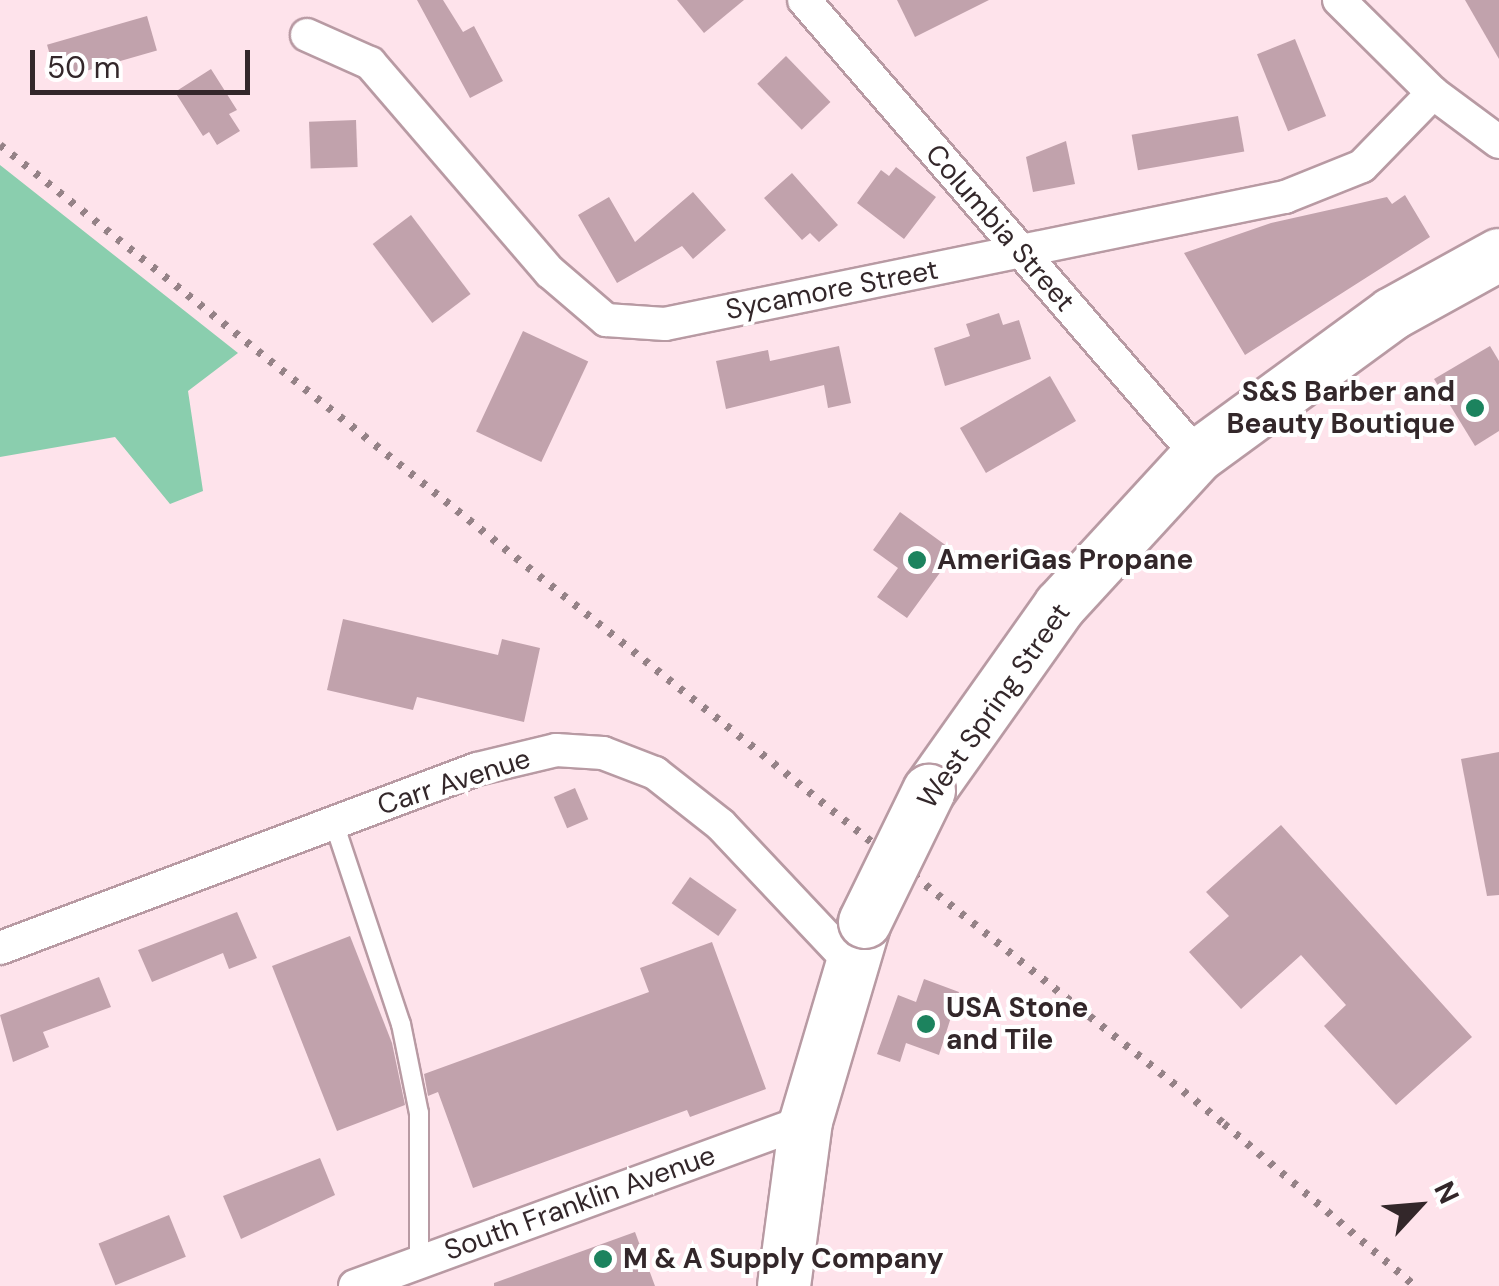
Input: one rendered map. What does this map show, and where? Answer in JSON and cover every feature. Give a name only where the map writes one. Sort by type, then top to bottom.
[{"type":"main road","name":"West Spring Street","points":[[784,1286],[806,1121],[858,943],[929,791],[1060,606],[1198,456],[1392,314],[1499,255]]},
{"type":"street","name":"Columbia Street","points":[[804,0],[1198,456]]},
{"type":"street","points":[[1339,0],[1433,93],[1499,142]]},
{"type":"street","name":"Sycamore Street","points":[[307,35],[370,63],[550,272],[606,320],[664,324],[1285,197],[1362,166],[1433,93]]},
{"type":"street","name":"Carr Avenue","points":[[0,948],[477,769],[556,750],[604,753],[655,773],[858,943]]},
{"type":"street","name":"South Franklin Avenue","points":[[355,1286],[806,1121]]},
{"type":"lane","points":[[334,823],[400,1024],[419,1113],[419,1262]]},
{"type":"green space","points":[[0,165],[238,353],[188,391],[203,491],[170,504],[115,437],[0,457]]},
{"type":"building","points":[[417,0],[443,0],[463,32],[474,26],[503,81],[470,98]]},
{"type":"building","points":[[677,0],[744,0],[704,33]]},
{"type":"building","points":[[897,0],[989,0],[915,37]]},
{"type":"building","points":[[1465,0],[1499,0],[1499,59]]},
{"type":"building","points":[[147,16],[157,51],[57,79],[47,45]]},
{"type":"building","points":[[1295,39],[1326,116],[1288,131],[1257,54]]},
{"type":"building","points":[[786,56],[830,102],[802,130],[757,84]]},
{"type":"building","points":[[211,69],[237,110],[229,114],[240,131],[217,145],[209,132],[203,136],[175,92]]},
{"type":"building","points":[[1238,116],[1244,151],[1138,170],[1132,135]]},
{"type":"building","points":[[356,120],[358,167],[311,169],[309,122]]},
{"type":"building","points":[[1066,141],[1075,184],[1033,192],[1026,157]]},
{"type":"building","points":[[896,167],[936,197],[904,239],[857,203],[881,170],[889,176]]},
{"type":"building","points":[[792,173],[838,225],[819,242],[810,233],[802,240],[764,198]]},
{"type":"building","points":[[693,192],[726,230],[693,259],[682,246],[617,283],[578,215],[609,197],[635,242]]},
{"type":"building","points":[[1405,195],[1430,237],[1245,355],[1184,253],[1271,223],[1387,197],[1392,204]]},
{"type":"building","points":[[411,215],[471,294],[432,323],[373,244]]},
{"type":"building","points":[[999,313],[1003,325],[1019,320],[1031,359],[945,386],[934,348],[970,336],[966,324]]},
{"type":"building","points":[[523,331],[588,361],[541,462],[476,432]]},
{"type":"building","points":[[839,346],[851,403],[828,408],[824,385],[726,409],[716,361],[768,350],[770,361]]},
{"type":"building","name":"S&S Barber and Beauty Boutique","points":[[1490,346],[1499,361],[1499,431],[1475,446],[1434,379]]},
{"type":"building","points":[[1050,376],[1076,421],[986,473],[960,428]]},
{"type":"building","name":"AmeriGas Propane","points":[[900,512],[955,552],[907,618],[877,597],[898,568],[873,550]]},
{"type":"building","points":[[343,619],[498,655],[502,639],[540,648],[524,722],[417,697],[413,710],[327,690]]},
{"type":"building","points":[[1499,752],[1499,895],[1487,896],[1461,759]]},
{"type":"building","points":[[575,788],[588,819],[567,828],[554,797]]},
{"type":"building","points":[[1281,825],[1472,1037],[1396,1105],[1324,1026],[1346,1005],[1301,955],[1241,1009],[1189,952],[1229,916],[1206,892]]},
{"type":"building","points":[[690,877],[737,910],[718,936],[672,903]]},
{"type":"building","points":[[237,912],[257,958],[229,969],[223,953],[152,982],[138,950]]},
{"type":"building","points":[[350,936],[392,1043],[405,1105],[337,1131],[272,966]]},
{"type":"building","points":[[712,942],[766,1089],[690,1117],[687,1110],[473,1188],[438,1092],[428,1096],[424,1074],[649,992],[640,968]]},
{"type":"building","points":[[99,977],[111,1007],[43,1032],[49,1047],[13,1062],[0,1015]]},
{"type":"building","name":"USA Stone and Tile","points":[[924,979],[959,992],[939,1055],[906,1043],[900,1062],[877,1054],[898,995],[916,1002]]},
{"type":"building","points":[[320,1158],[335,1195],[241,1239],[223,1196]]},
{"type":"building","points":[[169,1215],[186,1257],[115,1285],[99,1243]]},
{"type":"building","name":"M & A Supply Company","points":[[635,1232],[655,1286],[494,1286],[494,1283]]},
{"type":"railway","points":[[0,145],[1224,1124],[1415,1286]]},
{"type":"place","name":"S&S Barber and Beauty Boutique","points":[[1475,408]]},
{"type":"place","name":"AmeriGas Propane","points":[[917,560]]},
{"type":"place","name":"USA Stone and Tile","points":[[926,1024]]},
{"type":"place","name":"M & A Supply Company","points":[[603,1259]]}]
